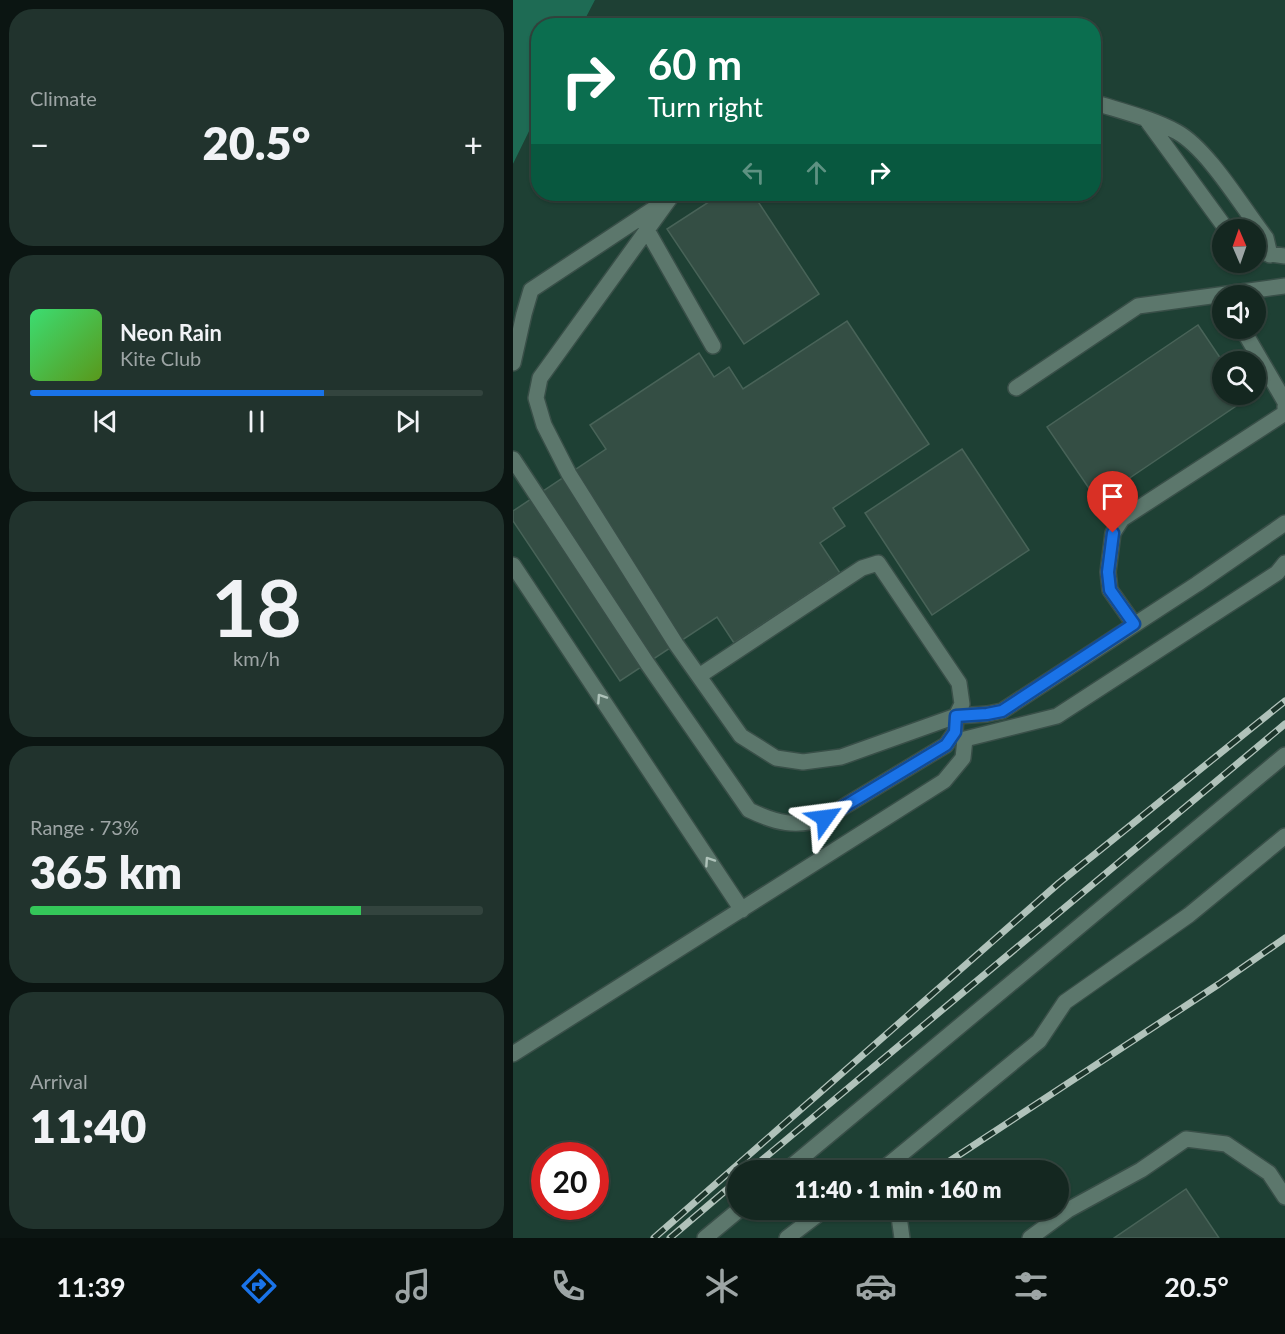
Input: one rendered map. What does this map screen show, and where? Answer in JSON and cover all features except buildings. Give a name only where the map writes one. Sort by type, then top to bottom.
[{"type":"lane","points":[[1101,105],[1146,119],[1178,133],[1203,155],[1266,238],[1270,254]]},
{"type":"lane","points":[[1146,119],[1219,219]]},
{"type":"lane","points":[[513,308],[531,290],[666,201]]},
{"type":"lane","points":[[670,201],[540,378],[536,398],[544,425],[569,474],[676,644],[741,736],[776,758],[803,762],[841,757],[956,716],[1002,711],[1197,584],[1285,523]]},
{"type":"lane","points":[[647,230],[713,346]]},
{"type":"lane","points":[[1266,289],[1285,286]]},
{"type":"lane","points":[[513,363],[531,290]]},
{"type":"lane","points":[[1016,388],[1138,306],[1212,296]]},
{"type":"lane","points":[[1134,624],[1110,590],[1108,572],[1113,533],[1122,519],[1285,413],[1285,404],[1248,339]]},
{"type":"lane","points":[[513,459],[647,663],[749,810],[771,821],[786,823],[809,824],[825,818],[946,745],[955,732],[956,716],[962,704],[959,683],[878,563],[862,568],[699,676]]},
{"type":"lane","points":[[513,1054],[944,781],[963,758],[965,739],[1057,716],[1277,573],[1285,563]]},
{"type":"lane","points":[[513,565],[742,910]]},
{"type":"lane","points":[[799,1160],[1285,755]]},
{"type":"lane","points":[[902,1160],[1039,1041],[1065,1002],[1189,915],[1285,837]]},
{"type":"lane","points":[[1030,1238],[1068,1210],[1141,1170],[1186,1139],[1226,1144],[1269,1173],[1285,1197]]},
{"type":"lane","points":[[705,1238],[727,1220]]},
{"type":"lane","points":[[787,1238],[811,1220]]},
{"type":"lane","points":[[900,1220],[901,1238]]},
{"type":"shaded area","points":[[595,0],[1285,0],[1285,1238],[513,1238],[513,164],[531,127],[531,201],[1101,201],[1101,18],[586,18]]},
{"type":"green space","points":[[513,0],[595,0],[586,18],[531,18],[531,127],[513,164]]},
{"type":"railway","points":[[654,1238],[1059,883],[1285,701]]},
{"type":"railway","points":[[762,1160],[1285,724]]},
{"type":"railway","points":[[951,1160],[1285,938]]},
{"type":"railway","points":[[670,1238],[727,1189]]},
{"type":"route","points":[[825,818],[946,745],[955,732],[956,716],[1002,711],[1134,624],[1110,590],[1108,572],[1113,533]]}]
